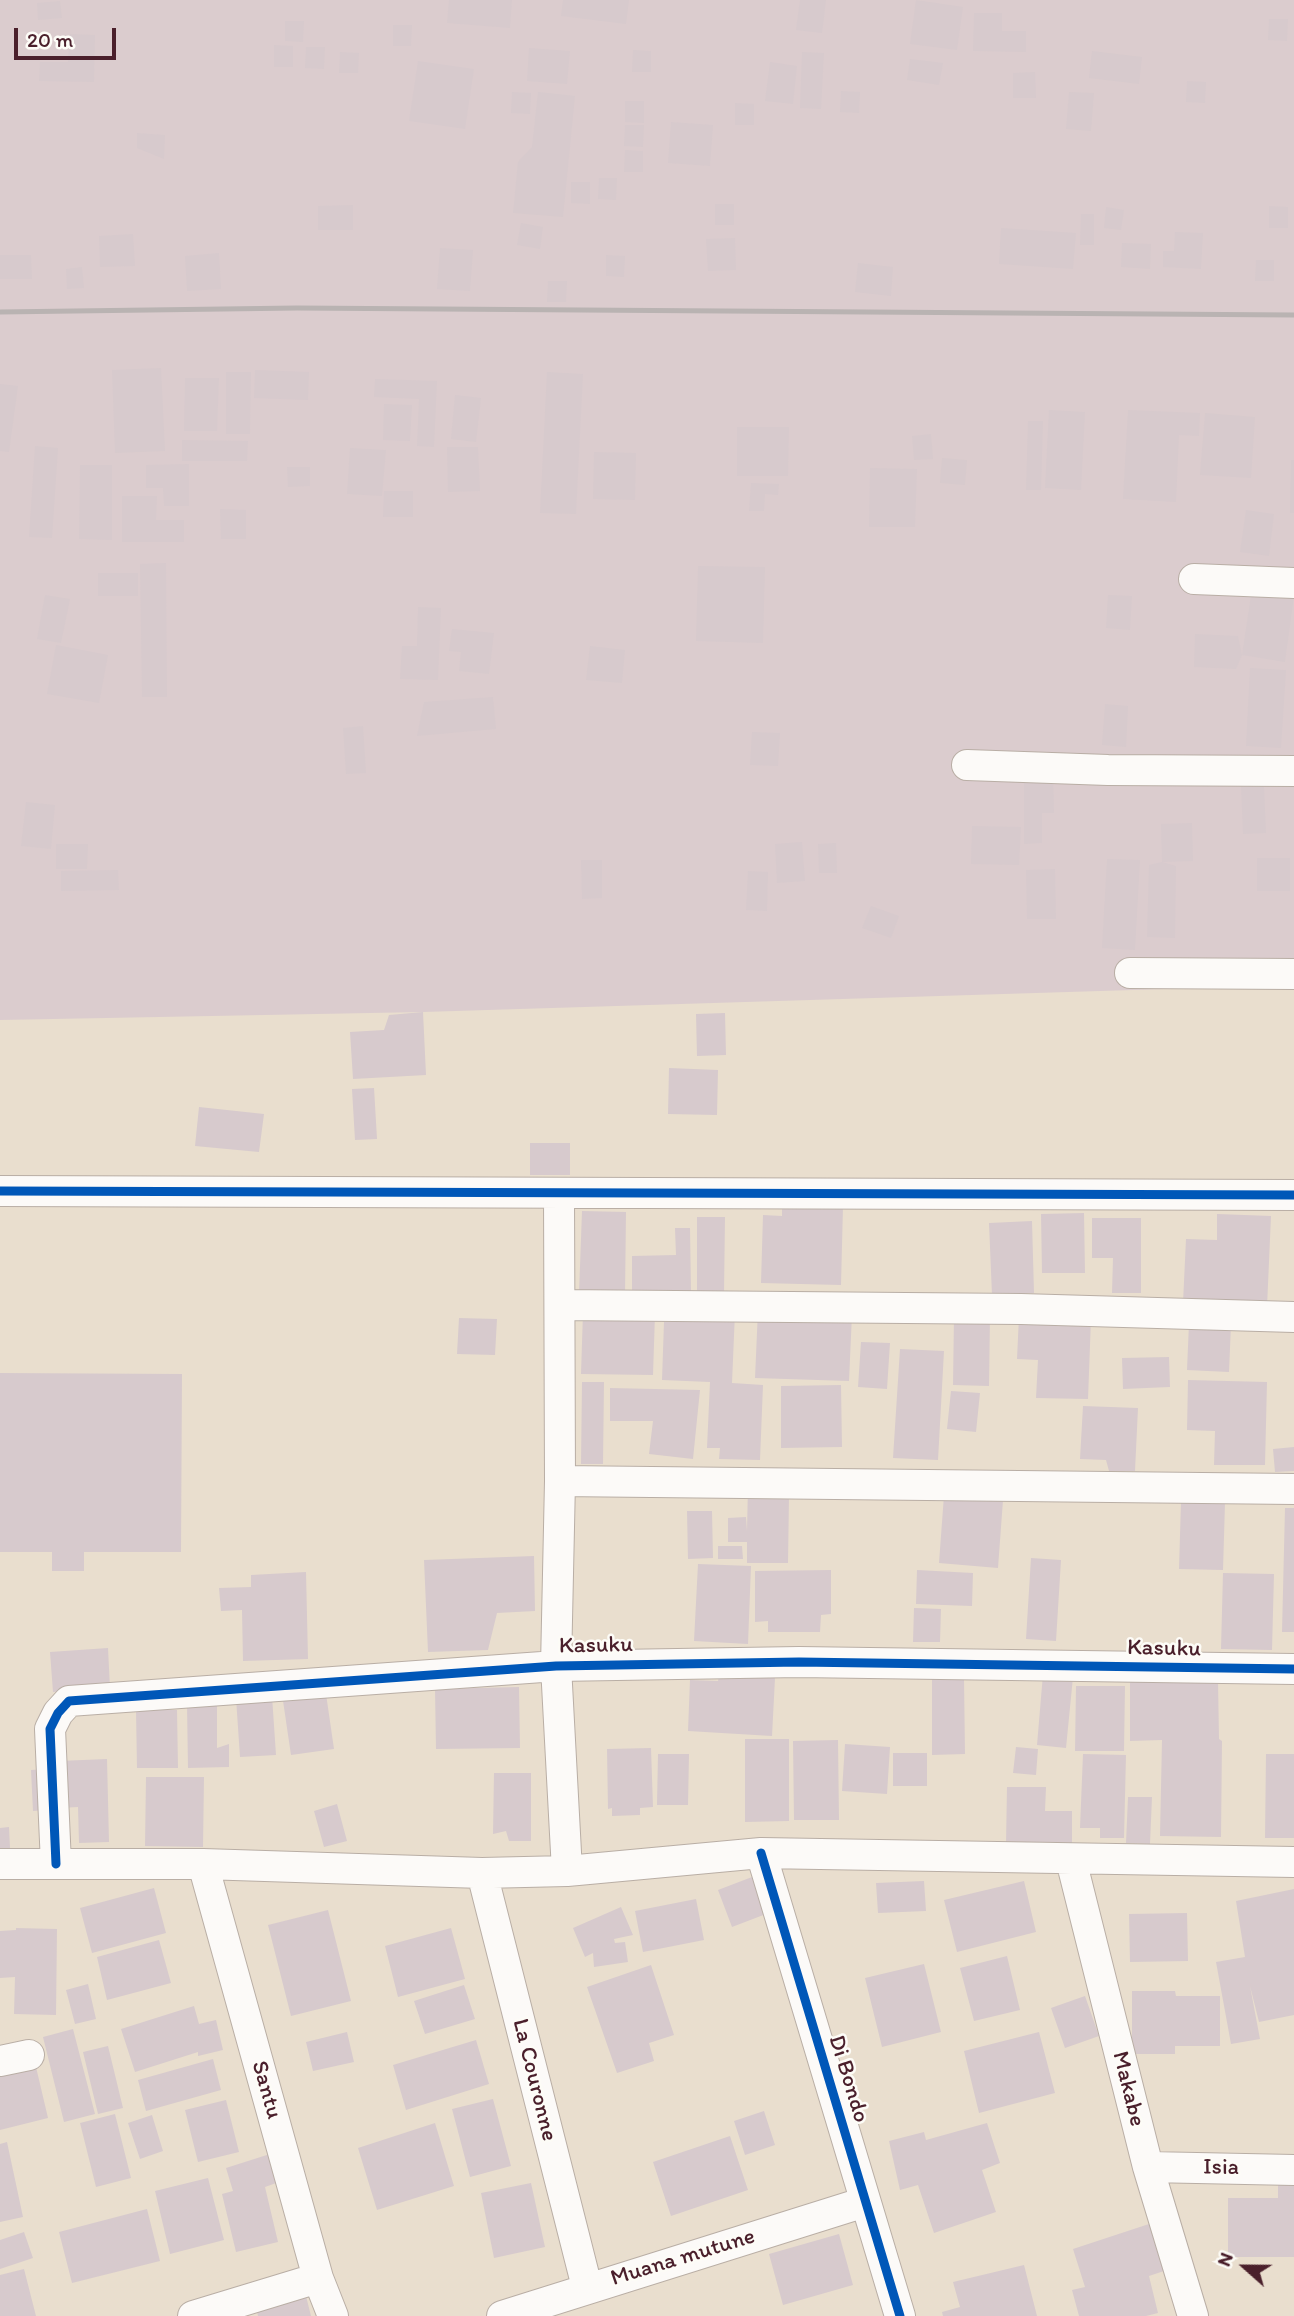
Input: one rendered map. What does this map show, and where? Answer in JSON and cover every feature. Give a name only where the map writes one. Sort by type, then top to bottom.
[{"type":"street","points":[[1194,579],[1294,583]]},
{"type":"street","points":[[967,765],[1108,770],[1294,771]]},
{"type":"street","points":[[1130,973],[1294,974]]},
{"type":"street","points":[[0,1191],[559,1195],[1294,1195]]},
{"type":"street","points":[[559,1195],[560,1481],[556,1666],[567,1871]]},
{"type":"street","points":[[560,1305],[1021,1309],[1294,1317]]},
{"type":"street","points":[[560,1481],[1294,1489]]},
{"type":"street","name":"Kasuku","points":[[56,1864],[50,1729],[58,1713],[69,1701],[556,1666],[799,1662],[1294,1669]]},
{"type":"street","points":[[0,1864],[203,1864],[482,1873],[567,1871],[761,1853],[1294,1862]]},
{"type":"street","name":"Di Bondo","points":[[761,1853],[900,2316]]},
{"type":"street","name":"Makabe","points":[[1071,1860],[1148,2167],[1193,2316]]},
{"type":"street","name":"Santu","points":[[203,1864],[318,2278],[333,2316]]},
{"type":"street","name":"La Couronne","points":[[482,1873],[587,2287]]},
{"type":"street","points":[[0,2061],[29,2055]]},
{"type":"street","name":"Isia","points":[[1148,2167],[1294,2170]]},
{"type":"street","name":"Muana mutune","points":[[502,2316],[587,2287],[865,2202]]},
{"type":"street","points":[[193,2316],[318,2278]]},
{"type":"shaded area","points":[[0,0],[1294,0],[1294,985],[423,1012],[0,1020]]},
{"type":"building","points":[[449,0],[512,0],[510,28],[447,23]]},
{"type":"building","points":[[563,0],[629,0],[626,24],[561,16]]},
{"type":"building","points":[[800,0],[826,0],[822,33],[796,30]]},
{"type":"building","points":[[916,0],[963,7],[957,50],[910,44]]},
{"type":"building","points":[[60,1],[62,18],[38,20],[37,3]]},
{"type":"building","points":[[974,13],[1002,13],[1002,31],[1026,31],[1026,52],[973,51]]},
{"type":"building","points":[[1269,19],[1288,19],[1287,41],[1268,40]]},
{"type":"building","points":[[285,21],[304,21],[303,42],[285,41]]},
{"type":"building","points":[[393,25],[412,25],[411,46],[393,46]]},
{"type":"building","points":[[70,34],[95,35],[94,82],[39,81],[40,62],[68,62]]},
{"type":"building","points":[[274,45],[293,46],[293,67],[274,67]]},
{"type":"building","points":[[306,47],[325,47],[324,69],[305,68]]},
{"type":"building","points":[[529,48],[570,51],[567,84],[527,81]]},
{"type":"building","points":[[633,50],[651,51],[651,72],[632,72]]},
{"type":"building","points":[[1092,51],[1142,57],[1139,84],[1089,78]]},
{"type":"building","points":[[340,52],[359,53],[358,73],[339,73]]},
{"type":"building","points":[[802,52],[824,53],[821,109],[800,108]]},
{"type":"building","points":[[910,59],[943,63],[939,85],[907,80]]},
{"type":"building","points":[[418,61],[474,69],[465,129],[409,121]]},
{"type":"building","points":[[770,62],[797,66],[793,104],[765,101]]},
{"type":"building","points":[[1035,72],[1036,98],[1013,98],[1013,73]]},
{"type":"building","points":[[1187,81],[1206,82],[1205,103],[1186,102]]},
{"type":"building","points":[[841,91],[860,92],[859,113],[840,112]]},
{"type":"building","points":[[512,92],[531,93],[530,114],[511,113]]},
{"type":"building","points":[[538,92],[575,96],[563,217],[513,213],[518,162],[532,147]]},
{"type":"building","points":[[1069,92],[1094,93],[1091,131],[1066,129]]},
{"type":"building","points":[[625,101],[644,101],[644,123],[625,122]]},
{"type":"building","points":[[735,103],[754,104],[754,125],[735,125]]},
{"type":"building","points":[[671,122],[713,125],[710,166],[668,163]]},
{"type":"building","points":[[625,125],[644,125],[643,147],[624,146]]},
{"type":"building","points":[[137,133],[165,135],[164,159],[137,148]]},
{"type":"building","points":[[625,150],[643,151],[643,172],[624,172]]},
{"type":"building","points":[[599,178],[617,178],[616,200],[598,199]]},
{"type":"building","points":[[571,182],[590,182],[590,204],[571,203]]},
{"type":"building","points":[[715,204],[734,204],[734,225],[715,225]]},
{"type":"building","points":[[353,205],[353,230],[318,230],[318,206]]},
{"type":"building","points":[[1269,206],[1288,207],[1288,228],[1269,228]]},
{"type":"building","points":[[1106,207],[1124,210],[1121,230],[1104,228]]},
{"type":"building","points":[[1081,214],[1094,214],[1094,245],[1080,245]]},
{"type":"building","points":[[521,223],[543,227],[540,249],[517,245]]},
{"type":"building","points":[[1001,228],[1076,233],[1073,269],[999,264]]},
{"type":"building","points":[[1175,232],[1203,233],[1201,269],[1163,267],[1163,251],[1174,251]]},
{"type":"building","points":[[133,234],[135,266],[100,267],[99,236]]},
{"type":"building","points":[[735,238],[736,270],[708,271],[706,239]]},
{"type":"building","points":[[1122,243],[1151,244],[1150,269],[1121,267]]},
{"type":"building","points":[[440,248],[473,250],[470,291],[437,289]]},
{"type":"building","points":[[219,253],[221,289],[187,291],[185,256]]},
{"type":"building","points":[[0,255],[31,255],[32,279],[0,279]]},
{"type":"building","points":[[606,255],[625,256],[624,277],[606,276]]},
{"type":"building","points":[[1256,260],[1274,260],[1274,281],[1255,281]]},
{"type":"building","points":[[858,263],[893,267],[891,296],[855,292]]},
{"type":"building","points":[[82,267],[84,288],[67,289],[66,269]]},
{"type":"building","points":[[548,281],[567,281],[566,302],[547,302]]},
{"type":"building","points":[[161,368],[165,451],[115,453],[112,370]]},
{"type":"building","points":[[255,370],[309,372],[308,400],[254,398]]},
{"type":"building","points":[[226,372],[251,372],[250,434],[226,434]]},
{"type":"building","points":[[547,372],[583,374],[576,514],[540,513]]},
{"type":"building","points":[[185,378],[219,378],[217,431],[184,431]]},
{"type":"building","points":[[375,379],[437,381],[434,447],[417,446],[419,399],[374,397]]},
{"type":"building","points":[[0,384],[18,386],[9,452],[0,451]]},
{"type":"building","points":[[455,395],[481,398],[476,442],[451,439]]},
{"type":"building","points":[[384,404],[412,405],[410,441],[383,440]]},
{"type":"building","points":[[1049,410],[1085,412],[1081,490],[1045,488]]},
{"type":"building","points":[[1128,410],[1200,413],[1199,436],[1179,435],[1176,502],[1123,499]]},
{"type":"building","points":[[1205,413],[1255,417],[1251,478],[1200,475]]},
{"type":"building","points":[[1028,421],[1043,421],[1041,490],[1026,490]]},
{"type":"building","points":[[737,427],[789,427],[788,476],[737,476]]},
{"type":"building","points":[[931,434],[933,459],[914,460],[912,436]]},
{"type":"building","points":[[182,440],[248,441],[247,461],[182,461]]},
{"type":"building","points":[[35,446],[58,448],[52,538],[29,537]]},
{"type":"building","points":[[447,447],[478,447],[480,491],[448,492]]},
{"type":"building","points":[[350,448],[386,450],[382,496],[347,494]]},
{"type":"building","points":[[594,452],[636,453],[635,500],[593,499]]},
{"type":"building","points":[[942,458],[967,460],[965,485],[940,483]]},
{"type":"building","points":[[1291,460],[1294,460],[1294,513],[1290,513]]},
{"type":"building","points":[[189,464],[189,506],[164,506],[163,488],[146,488],[146,465]]},
{"type":"building","points":[[80,465],[112,465],[112,540],[79,539]]},
{"type":"building","points":[[287,467],[310,467],[310,486],[288,487]]},
{"type":"building","points":[[870,468],[917,469],[915,527],[869,527]]},
{"type":"building","points":[[751,483],[779,484],[778,495],[765,494],[764,511],[749,511]]},
{"type":"building","points":[[384,491],[413,491],[413,517],[383,517]]},
{"type":"building","points":[[122,496],[157,496],[156,520],[184,520],[184,542],[122,542]]},
{"type":"building","points":[[220,509],[246,510],[246,539],[221,539]]},
{"type":"building","points":[[1246,510],[1274,514],[1269,556],[1240,552]]},
{"type":"building","points":[[166,563],[167,697],[142,697],[140,564]]},
{"type":"building","points":[[698,566],[765,567],[763,643],[696,641]]},
{"type":"building","points":[[98,573],[138,573],[138,596],[98,596]]},
{"type":"building","points":[[1252,589],[1294,595],[1285,662],[1242,655]]},
{"type":"building","points":[[45,595],[70,599],[61,643],[37,639]]},
{"type":"building","points":[[1108,595],[1132,596],[1130,630],[1106,628]]},
{"type":"building","points":[[418,607],[441,608],[438,680],[400,679],[402,646],[417,646]]},
{"type":"building","points":[[452,629],[494,633],[489,674],[459,671],[461,652],[449,651]]},
{"type":"building","points":[[1195,634],[1238,636],[1242,655],[1236,669],[1194,667]]},
{"type":"building","points":[[56,645],[108,655],[99,703],[47,694]]},
{"type":"building","points":[[590,646],[625,650],[622,683],[586,680]]},
{"type":"building","points":[[1250,668],[1286,670],[1281,748],[1246,746]]},
{"type":"building","points":[[493,697],[496,729],[417,736],[424,702]]},
{"type":"building","points":[[1105,704],[1128,706],[1126,747],[1102,745]]},
{"type":"building","points":[[363,726],[366,773],[346,774],[343,728]]},
{"type":"building","points":[[752,732],[780,733],[778,766],[750,765]]},
{"type":"building","points":[[1053,770],[1054,813],[1042,813],[1042,843],[1024,844],[1024,771]]},
{"type":"building","points":[[1241,786],[1264,786],[1266,833],[1243,834]]},
{"type":"building","points":[[26,802],[55,805],[51,849],[21,846]]},
{"type":"building","points":[[1192,823],[1193,861],[1162,862],[1161,824]]},
{"type":"building","points":[[972,826],[1021,827],[1019,865],[971,864]]},
{"type":"building","points":[[802,842],[805,881],[777,883],[775,844]]},
{"type":"building","points":[[836,843],[837,873],[819,873],[818,844]]},
{"type":"building","points":[[56,844],[88,844],[87,869],[56,869]]},
{"type":"building","points":[[1257,858],[1290,858],[1290,891],[1257,891]]},
{"type":"building","points":[[1107,859],[1140,860],[1135,950],[1102,948]]},
{"type":"building","points":[[581,860],[602,860],[602,898],[582,899]]},
{"type":"building","points":[[1162,862],[1176,866],[1175,938],[1147,937],[1149,865]]},
{"type":"building","points":[[1055,869],[1056,919],[1027,919],[1026,870]]},
{"type":"building","points":[[118,870],[119,890],[61,891],[61,871]]},
{"type":"building","points":[[748,871],[768,872],[767,911],[746,910]]},
{"type":"building","points":[[871,906],[899,916],[891,938],[862,928]]},
{"type":"building","points":[[423,1012],[426,1075],[353,1079],[350,1032],[384,1030],[389,1015]]},
{"type":"building","points":[[725,1013],[726,1055],[697,1056],[696,1014]]},
{"type":"building","points":[[669,1068],[718,1070],[717,1115],[668,1114]]},
{"type":"building","points":[[374,1088],[377,1139],[355,1140],[352,1089]]},
{"type":"building","points":[[199,1107],[264,1114],[259,1152],[195,1146]]},
{"type":"building","points":[[530,1143],[570,1143],[570,1175],[530,1175]]},
{"type":"building","points":[[782,1204],[843,1206],[841,1285],[761,1283],[763,1215],[782,1216]]},
{"type":"building","points":[[582,1211],[626,1212],[625,1295],[579,1294]]},
{"type":"building","points":[[1084,1213],[1085,1273],[1042,1273],[1041,1214]]},
{"type":"building","points":[[1217,1214],[1271,1216],[1267,1307],[1183,1303],[1186,1239],[1217,1240]]},
{"type":"building","points":[[697,1217],[725,1217],[724,1293],[697,1294]]},
{"type":"building","points":[[1092,1218],[1141,1218],[1141,1293],[1112,1293],[1113,1258],[1092,1258]]},
{"type":"building","points":[[1032,1221],[1034,1293],[992,1295],[989,1223]]},
{"type":"building","points":[[675,1228],[690,1228],[691,1292],[632,1293],[632,1256],[676,1255]]},
{"type":"building","points":[[681,1310],[735,1312],[732,1383],[763,1385],[760,1460],[719,1459],[720,1448],[707,1448],[710,1382],[662,1380],[664,1322],[680,1322]]},
{"type":"building","points":[[758,1310],[852,1314],[849,1381],[755,1378]]},
{"type":"building","points":[[583,1312],[655,1314],[653,1375],[581,1374]]},
{"type":"building","points":[[954,1316],[990,1316],[989,1386],[953,1385]]},
{"type":"building","points":[[1019,1316],[1091,1318],[1088,1399],[1036,1398],[1038,1360],[1017,1359]]},
{"type":"building","points":[[459,1318],[497,1319],[495,1355],[457,1354]]},
{"type":"building","points":[[1189,1323],[1231,1324],[1229,1372],[1187,1370]]},
{"type":"building","points":[[861,1342],[890,1343],[887,1389],[858,1387]]},
{"type":"building","points":[[900,1349],[944,1351],[938,1460],[893,1458]]},
{"type":"building","points":[[1169,1357],[1170,1387],[1123,1389],[1122,1358]]},
{"type":"building","points":[[0,1373],[182,1374],[181,1552],[84,1552],[84,1571],[52,1571],[52,1552],[0,1552]]},
{"type":"building","points":[[1188,1380],[1267,1382],[1265,1465],[1214,1465],[1215,1431],[1187,1430]]},
{"type":"building","points":[[582,1382],[604,1382],[603,1464],[581,1464]]},
{"type":"building","points":[[841,1385],[842,1447],[781,1448],[781,1386]]},
{"type":"building","points":[[610,1388],[700,1390],[693,1459],[649,1454],[653,1421],[610,1421]]},
{"type":"building","points":[[951,1391],[980,1393],[976,1432],[947,1429]]},
{"type":"building","points":[[1083,1406],[1138,1408],[1135,1471],[1109,1471],[1106,1460],[1080,1459]]},
{"type":"building","points":[[1294,1447],[1294,1471],[1275,1472],[1273,1449]]},
{"type":"building","points":[[748,1485],[789,1496],[788,1563],[747,1563],[747,1542],[728,1542],[728,1518],[746,1517],[747,1531]]},
{"type":"building","points":[[944,1495],[1003,1500],[998,1568],[939,1563]]},
{"type":"building","points":[[1181,1502],[1225,1503],[1223,1570],[1179,1569]]},
{"type":"building","points":[[1285,1508],[1294,1508],[1294,1632],[1282,1632]]},
{"type":"building","points":[[687,1511],[712,1511],[713,1558],[688,1559]]},
{"type":"building","points":[[718,1546],[742,1546],[743,1559],[718,1559]]},
{"type":"building","points":[[534,1556],[535,1611],[497,1613],[488,1650],[428,1652],[424,1560]]},
{"type":"building","points":[[1031,1558],[1061,1560],[1056,1641],[1026,1639]]},
{"type":"building","points":[[698,1564],[751,1566],[748,1644],[694,1641]]},
{"type":"building","points":[[831,1570],[831,1614],[821,1615],[820,1632],[768,1632],[768,1621],[755,1622],[755,1571]]},
{"type":"building","points":[[917,1570],[973,1573],[972,1606],[916,1604]]},
{"type":"building","points":[[306,1572],[308,1659],[243,1661],[242,1610],[221,1611],[219,1588],[251,1587],[251,1575]]},
{"type":"building","points":[[1223,1573],[1274,1574],[1272,1650],[1221,1649]]},
{"type":"building","points":[[914,1608],[941,1609],[940,1642],[913,1642]]},
{"type":"building","points":[[108,1648],[110,1688],[53,1692],[50,1652]]},
{"type":"building","points":[[1043,1674],[1073,1677],[1066,1748],[1037,1745]]},
{"type":"building","points":[[719,1675],[775,1678],[772,1736],[688,1731],[690,1680],[718,1681]]},
{"type":"building","points":[[932,1679],[964,1679],[965,1754],[932,1755]]},
{"type":"building","points":[[1130,1681],[1218,1681],[1219,1739],[1222,1741],[1221,1837],[1160,1836],[1162,1740],[1130,1741]]},
{"type":"building","points":[[1076,1686],[1125,1686],[1124,1751],[1075,1751]]},
{"type":"building","points":[[325,1687],[334,1749],[291,1755],[282,1694]]},
{"type":"building","points":[[519,1687],[520,1748],[436,1749],[435,1689]]},
{"type":"building","points":[[272,1696],[276,1755],[240,1757],[236,1698]]},
{"type":"building","points":[[187,1704],[217,1704],[217,1748],[229,1744],[229,1767],[188,1768]]},
{"type":"building","points":[[136,1710],[177,1710],[178,1768],[137,1768]]},
{"type":"building","points":[[745,1739],[789,1739],[789,1821],[745,1822]]},
{"type":"building","points":[[838,1740],[839,1820],[794,1820],[793,1741]]},
{"type":"building","points":[[845,1744],[890,1747],[887,1794],[842,1791]]},
{"type":"building","points":[[1016,1747],[1038,1749],[1036,1775],[1013,1773]]},
{"type":"building","points":[[651,1748],[653,1807],[640,1808],[640,1815],[612,1816],[612,1808],[608,1809],[607,1749]]},
{"type":"building","points":[[893,1753],[927,1753],[927,1786],[893,1786]]},
{"type":"building","points":[[658,1754],[689,1754],[688,1805],[657,1805]]},
{"type":"building","points":[[1083,1754],[1126,1755],[1124,1838],[1100,1838],[1100,1828],[1080,1828]]},
{"type":"building","points":[[1266,1754],[1294,1754],[1294,1838],[1265,1838]]},
{"type":"building","points":[[107,1759],[109,1842],[79,1843],[78,1807],[60,1808],[59,1761]]},
{"type":"building","points":[[45,1769],[47,1810],[33,1811],[31,1770]]},
{"type":"building","points":[[494,1773],[531,1773],[531,1841],[509,1841],[506,1831],[493,1834]]},
{"type":"building","points":[[146,1777],[204,1777],[203,1847],[145,1846]]},
{"type":"building","points":[[1007,1787],[1046,1787],[1045,1811],[1072,1811],[1072,1844],[1006,1844]]},
{"type":"building","points":[[1128,1797],[1152,1797],[1150,1844],[1126,1843]]},
{"type":"building","points":[[337,1804],[347,1841],[324,1847],[314,1811]]},
{"type":"building","points":[[9,1827],[10,1848],[0,1849],[0,1828]]},
{"type":"building","points":[[752,1877],[766,1914],[732,1927],[718,1890]]},
{"type":"building","points":[[924,1881],[926,1911],[878,1913],[876,1883]]},
{"type":"building","points":[[1024,1881],[1036,1932],[957,1952],[944,1900]]},
{"type":"building","points":[[154,1888],[166,1933],[92,1953],[80,1908]]},
{"type":"building","points":[[1294,1889],[1294,2015],[1259,2022],[1250,1986],[1260,2039],[1231,2044],[1216,1962],[1245,1957],[1236,1901]]},
{"type":"building","points":[[696,1899],[704,1940],[643,1952],[635,1911]]},
{"type":"building","points":[[621,1907],[633,1935],[614,1939],[615,1943],[625,1942],[628,1962],[594,1967],[593,1953],[585,1957],[573,1928]]},
{"type":"building","points":[[328,1910],[351,2001],[291,2016],[268,1925]]},
{"type":"building","points":[[1187,1913],[1188,1961],[1130,1962],[1129,1914]]},
{"type":"building","points":[[16,1928],[57,1929],[56,2015],[14,2014],[15,1977],[0,1978],[0,1931]]},
{"type":"building","points":[[451,1928],[465,1979],[398,1997],[385,1946]]},
{"type":"building","points":[[159,1940],[171,1983],[107,2000],[97,1957]]},
{"type":"building","points":[[1007,1956],[1020,2010],[974,2021],[960,1968]]},
{"type":"building","points":[[924,1964],[941,2032],[882,2047],[865,1978]]},
{"type":"building","points":[[651,1965],[674,2035],[649,2043],[654,2061],[617,2073],[587,1987]]},
{"type":"building","points":[[88,1984],[96,2019],[75,2024],[66,1990]]},
{"type":"building","points":[[464,1985],[475,2019],[425,2034],[414,2001]]},
{"type":"building","points":[[1132,1991],[1175,1991],[1176,1996],[1220,1996],[1220,2046],[1175,2046],[1175,2054],[1132,2054]]},
{"type":"building","points":[[1085,1996],[1099,2036],[1065,2048],[1051,2008]]},
{"type":"building","points":[[194,2006],[199,2024],[216,2020],[223,2050],[198,2056],[198,2052],[135,2072],[121,2029]]},
{"type":"building","points":[[73,2029],[95,2114],[64,2122],[43,2037]]},
{"type":"building","points":[[347,2032],[354,2062],[313,2071],[306,2042]]},
{"type":"building","points":[[1039,2032],[1055,2093],[979,2113],[964,2051]]},
{"type":"building","points":[[476,2040],[489,2084],[406,2110],[393,2065]]},
{"type":"building","points":[[108,2046],[123,2108],[98,2114],[83,2052]]},
{"type":"building","points":[[213,2059],[221,2090],[146,2111],[138,2080]]},
{"type":"building","points":[[36,2067],[48,2118],[0,2130],[0,2076]]},
{"type":"building","points":[[493,2099],[511,2166],[470,2177],[452,2109]]},
{"type":"building","points":[[226,2100],[239,2152],[198,2162],[185,2110]]},
{"type":"building","points":[[764,2111],[775,2145],[745,2155],[734,2121]]},
{"type":"building","points":[[115,2114],[131,2178],[96,2187],[80,2123]]},
{"type":"building","points":[[152,2115],[163,2151],[140,2159],[128,2123]]},
{"type":"building","points":[[435,2123],[454,2186],[377,2210],[358,2148]]},
{"type":"building","points":[[987,2123],[1000,2163],[982,2170],[996,2212],[934,2233],[918,2185],[900,2190],[889,2141],[924,2132],[926,2140]]},
{"type":"building","points":[[730,2136],[748,2190],[671,2216],[653,2162]]},
{"type":"building","points":[[7,2142],[23,2217],[0,2222],[0,2144]]},
{"type":"building","points":[[270,2154],[279,2182],[265,2187],[278,2242],[236,2252],[222,2194],[233,2191],[226,2168]]},
{"type":"building","points":[[208,2178],[224,2240],[170,2254],[155,2191]]},
{"type":"building","points":[[1278,2178],[1294,2178],[1294,2257],[1228,2257],[1228,2198],[1278,2198]]},
{"type":"building","points":[[531,2183],[545,2247],[494,2258],[481,2193]]},
{"type":"building","points":[[147,2209],[160,2261],[72,2283],[59,2232]]},
{"type":"building","points":[[1149,2224],[1164,2271],[1149,2276],[1158,2313],[1146,2316],[1079,2316],[1072,2290],[1085,2287],[1073,2249]]},
{"type":"building","points":[[24,2232],[33,2258],[0,2269],[0,2240]]},
{"type":"building","points":[[839,2234],[853,2285],[783,2305],[769,2254]]},
{"type":"building","points":[[1024,2265],[1037,2316],[943,2316],[942,2312],[960,2307],[953,2282]]},
{"type":"building","points":[[24,2269],[36,2316],[0,2316],[0,2275]]},
{"type":"building","points":[[306,2296],[311,2316],[258,2316],[256,2308]]},
{"type":"railway","points":[[0,312],[297,308],[1294,315]]},
{"type":"cycle path","points":[[0,1191],[1294,1195]]},
{"type":"cycle path","points":[[56,1864],[50,1729],[58,1713],[69,1701],[556,1666],[799,1662],[1294,1669]]},
{"type":"cycle path","points":[[761,1853],[900,2316]]}]
